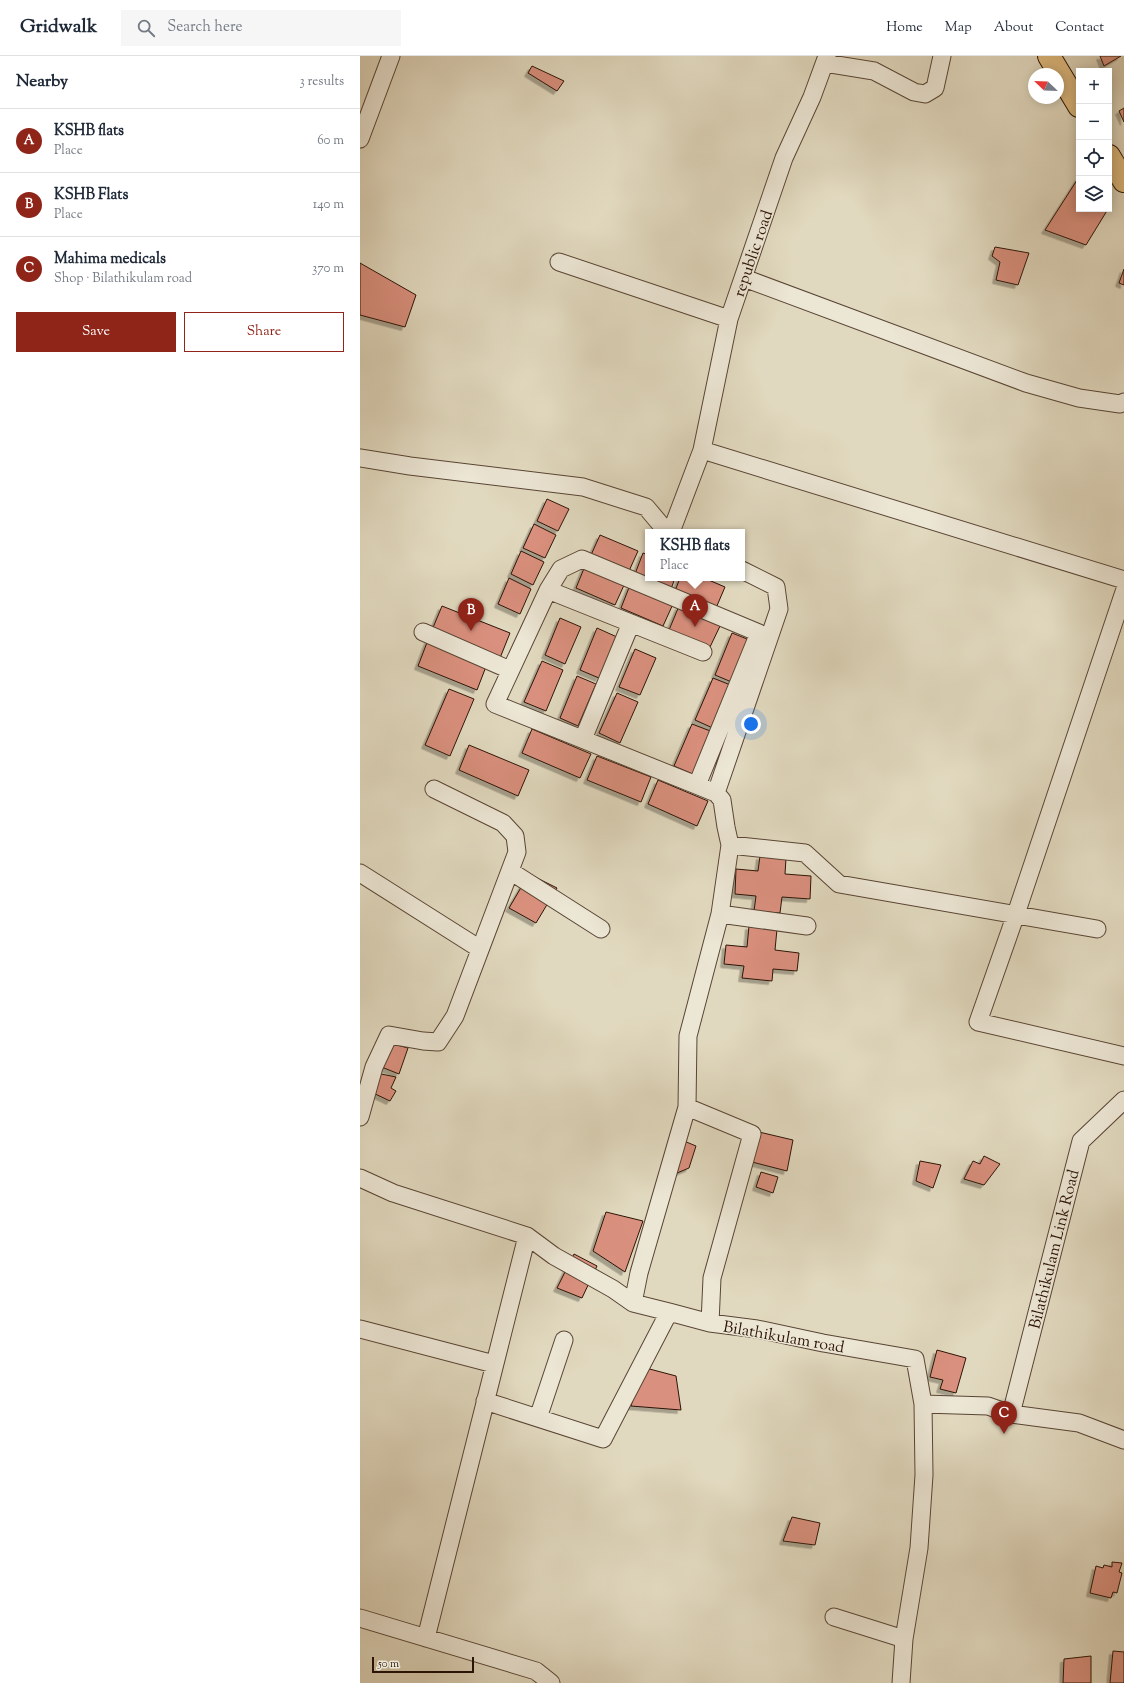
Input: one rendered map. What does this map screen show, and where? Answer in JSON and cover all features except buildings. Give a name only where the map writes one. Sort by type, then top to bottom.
[{"type":"main road","points":[[1050,57],[1078,104]]},
{"type":"main road","points":[[1112,161],[1124,181]]},
{"type":"street","points":[[360,139],[391,56]]},
{"type":"street","points":[[826,60],[874,71],[914,92],[925,94],[935,88],[942,56]]},
{"type":"street","name":"republic road","points":[[672,529],[702,450],[729,319],[784,158],[812,97],[826,60]]},
{"type":"street","points":[[559,262],[729,319]]},
{"type":"street","points":[[744,278],[1026,383],[1079,398],[1120,404],[1124,402]]},
{"type":"street","points":[[702,450],[1124,580]]},
{"type":"street","points":[[360,458],[410,466],[583,487],[646,507],[664,529]]},
{"type":"street","points":[[360,1178],[393,1193],[527,1236],[554,1256],[613,1289],[633,1303],[641,1266],[687,1107],[688,1036],[720,914],[730,845],[722,800],[716,793],[495,704],[548,590],[561,569],[582,559],[759,633],[697,785]]},
{"type":"street","points":[[716,793],[779,609],[776,587],[745,572]]},
{"type":"street","points":[[548,590],[703,652]]},
{"type":"street","points":[[1124,592],[1016,914],[978,1022],[1124,1056]]},
{"type":"street","points":[[583,739],[631,623]]},
{"type":"street","points":[[423,632],[510,670]]},
{"type":"street","points":[[360,1117],[374,1067],[389,1035],[438,1042],[455,1016],[518,852],[516,836],[503,823],[434,789]]},
{"type":"street","points":[[730,845],[805,853],[839,884],[1097,929]]},
{"type":"street","points":[[510,871],[602,929]]},
{"type":"street","points":[[360,873],[480,949]]},
{"type":"street","points":[[720,914],[806,926]]},
{"type":"street","name":"Bilathikulam Link Road","points":[[1011,1414],[1081,1141],[1124,1100]]},
{"type":"street","points":[[687,1107],[752,1134],[712,1278],[710,1323]]},
{"type":"street","points":[[426,1638],[527,1236]]},
{"type":"street","name":"Bilathikulam road","points":[[633,1303],[710,1323],[757,1329],[824,1344],[915,1359],[923,1404]]},
{"type":"street","points":[[485,1401],[603,1439],[669,1312]]},
{"type":"street","points":[[360,1329],[494,1364]]},
{"type":"street","points":[[538,1418],[564,1340]]},
{"type":"street","points":[[901,1683],[904,1639],[920,1548],[924,1475],[923,1404],[988,1406],[1011,1414],[1079,1423],[1124,1440]]},
{"type":"street","points":[[360,1618],[536,1671],[551,1683]]},
{"type":"street","points":[[834,1618],[904,1639]]},
{"type":"place","name":"KSHB flats","points":[[695,627]]},
{"type":"place","name":"KSHB Flats","points":[[471,631]]},
{"type":"place","name":"Mahima medicals","points":[[1004,1434]]}]
